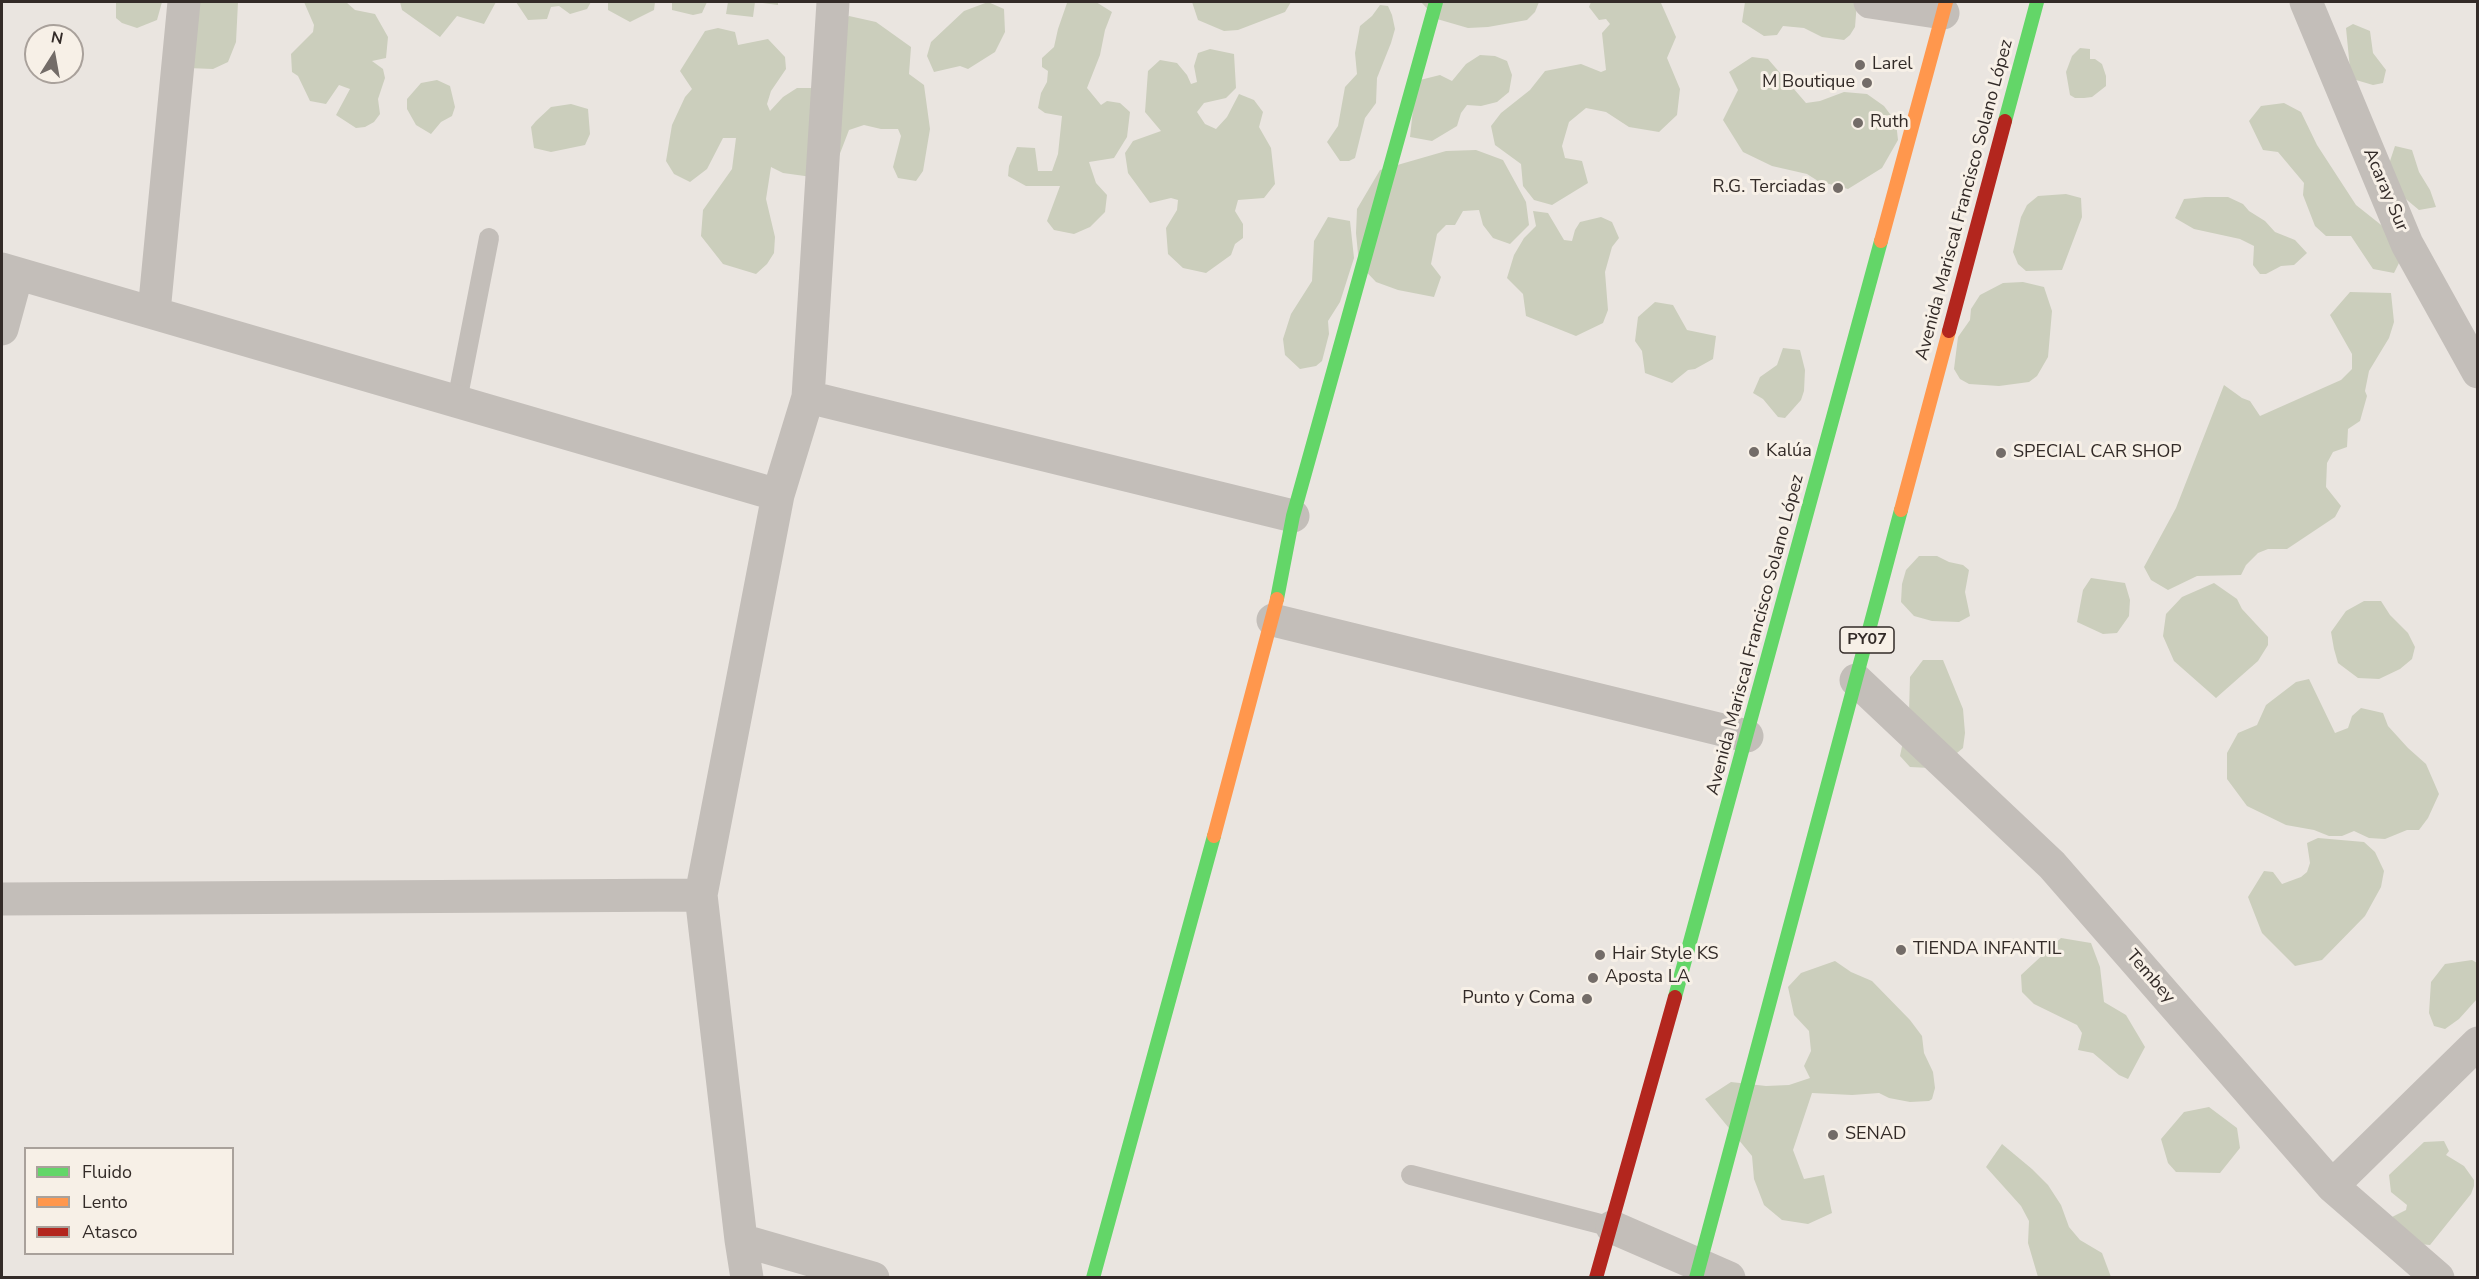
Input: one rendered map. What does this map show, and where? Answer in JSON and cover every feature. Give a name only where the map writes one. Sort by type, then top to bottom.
[{"type":"main road","points":[[1093,1278],[1273,620],[1293,516],[1436,2]]},
{"type":"main road","name":"Avenida Mariscal Francisco Solano López","points":[[1699,1273],[2037,2]]},
{"type":"main road","name":"Avenida Mariscal Francisco Solano López","points":[[1596,1278],[1747,736],[1945,7]]},
{"type":"street","points":[[154,312],[184,2]]},
{"type":"street","points":[[747,1278],[701,895],[778,495],[808,397],[833,2]]},
{"type":"street","points":[[1870,2],[1945,7]]},
{"type":"street","name":"Acaray Sur","points":[[2306,2],[2407,244],[2478,372]]},
{"type":"street","points":[[2,329],[9,272],[154,312],[778,495]]},
{"type":"street","points":[[808,397],[1293,516]]},
{"type":"street","points":[[1273,620],[1747,736]]},
{"type":"street","name":"Tembey","points":[[1856,680],[2052,865],[2332,1186],[2438,1278]]},
{"type":"street","points":[[2,899],[701,895]]},
{"type":"street","points":[[2332,1186],[2478,1043]]},
{"type":"street","points":[[1612,1227],[1699,1273],[1729,1278]]},
{"type":"street","points":[[741,1240],[873,1278]]},
{"type":"lane","points":[[457,401],[489,238]]},
{"type":"lane","points":[[1411,1175],[1612,1227]]},
{"type":"green space","points":[[116,2],[162,2],[157,20],[137,28],[122,23],[116,18]]},
{"type":"green space","points":[[182,2],[238,2],[236,42],[228,62],[213,69],[188,68]]},
{"type":"green space","points":[[304,2],[346,2],[355,10],[375,14],[388,37],[386,58],[372,61],[383,69],[385,78],[378,99],[380,114],[374,122],[365,127],[356,128],[336,115],[350,89],[339,85],[326,104],[310,101],[298,76],[292,72],[291,54],[313,32],[314,25]]},
{"type":"green space","points":[[400,2],[496,2],[484,24],[457,16],[440,37],[402,10]]},
{"type":"green space","points":[[516,2],[591,2],[587,9],[570,14],[559,6],[551,7],[547,19],[528,20]]},
{"type":"green space","points":[[608,2],[655,2],[654,10],[630,22],[608,10]]},
{"type":"green space","points":[[672,2],[707,2],[702,13],[693,15],[672,10]]},
{"type":"green space","points":[[728,2],[755,2],[753,17],[726,14]]},
{"type":"green space","points":[[755,2],[778,2],[778,5]]},
{"type":"green space","points":[[988,2],[1004,9],[1005,32],[995,52],[968,69],[960,66],[934,72],[927,56],[931,42],[964,11]]},
{"type":"green space","points":[[1096,2],[1112,12],[1105,30],[1100,55],[1087,88],[1101,105],[1107,101],[1120,103],[1130,112],[1127,137],[1114,158],[1089,162],[1096,183],[1107,195],[1105,212],[1090,227],[1074,234],[1054,230],[1047,221],[1060,186],[1026,186],[1008,176],[1009,166],[1017,147],[1035,148],[1038,171],[1052,171],[1058,154],[1062,116],[1045,113],[1038,108],[1041,93],[1047,82],[1048,71],[1042,67],[1042,58],[1054,47],[1067,3]]},
{"type":"green space","points":[[1192,2],[1291,2],[1285,12],[1238,30],[1224,31],[1198,20]]},
{"type":"green space","points":[[1421,2],[1539,2],[1535,12],[1527,20],[1468,28],[1437,19]]},
{"type":"green space","points":[[1591,2],[1661,3],[1676,37],[1667,58],[1680,89],[1677,115],[1659,132],[1629,127],[1606,112],[1586,108],[1569,122],[1562,146],[1565,158],[1582,161],[1588,183],[1552,205],[1534,200],[1523,186],[1521,164],[1495,145],[1491,126],[1501,113],[1530,90],[1545,71],[1581,64],[1601,72],[1606,70],[1602,33],[1610,24],[1606,19],[1599,20],[1589,7]]},
{"type":"green space","points":[[1745,2],[1857,2],[1855,27],[1844,40],[1822,37],[1804,28],[1783,26],[1777,35],[1764,36],[1742,22]]},
{"type":"green space","points":[[1380,5],[1388,6],[1395,29],[1377,78],[1376,103],[1365,118],[1355,158],[1340,161],[1327,142],[1338,126],[1345,87],[1357,74],[1355,53],[1360,26]]},
{"type":"green space","points":[[849,16],[876,22],[911,47],[909,74],[924,85],[930,129],[923,171],[916,181],[898,178],[893,167],[901,136],[898,129],[881,129],[864,125],[849,130],[839,156],[812,177],[783,173],[771,167],[766,199],[775,237],[774,253],[767,264],[756,274],[723,264],[701,236],[703,210],[732,169],[736,138],[723,138],[707,169],[690,182],[674,174],[666,161],[672,125],[685,97],[692,89],[680,71],[705,31],[718,28],[735,32],[738,45],[768,39],[785,57],[786,69],[771,91],[767,104],[770,111],[783,97],[797,88],[832,88],[840,25]]},
{"type":"green space","points":[[2353,24],[2370,31],[2373,53],[2386,70],[2383,83],[2373,85],[2356,80],[2350,69],[2346,28]]},
{"type":"green space","points":[[2080,48],[2090,49],[2090,59],[2095,59],[2102,64],[2106,76],[2106,86],[2092,97],[2075,98],[2070,95],[2066,72],[2072,56]]},
{"type":"green space","points":[[1210,49],[1234,54],[1236,88],[1226,98],[1204,103],[1197,112],[1205,124],[1216,129],[1227,117],[1239,94],[1254,100],[1263,112],[1259,127],[1271,148],[1275,184],[1264,198],[1238,200],[1235,211],[1243,224],[1243,238],[1235,244],[1231,255],[1206,273],[1183,268],[1168,254],[1166,228],[1177,210],[1178,200],[1171,198],[1150,203],[1128,173],[1125,153],[1133,141],[1161,131],[1145,112],[1148,71],[1160,60],[1177,63],[1191,84],[1197,82],[1194,66],[1198,53]]},
{"type":"green space","points":[[1480,55],[1495,56],[1507,61],[1512,75],[1509,92],[1497,102],[1481,106],[1467,105],[1461,113],[1457,126],[1432,141],[1410,137],[1416,81],[1440,75],[1452,81],[1466,64]]},
{"type":"green space","points":[[1752,57],[1768,59],[1806,103],[1820,101],[1844,92],[1867,94],[1884,106],[1896,122],[1898,140],[1882,168],[1848,189],[1818,181],[1807,174],[1772,166],[1743,152],[1723,120],[1738,90],[1729,72]]},
{"type":"green space","points":[[437,80],[450,86],[455,107],[452,116],[441,122],[431,134],[416,125],[407,109],[407,99],[421,83]]},
{"type":"green space","points":[[2284,103],[2301,112],[2317,145],[2356,205],[2385,228],[2401,259],[2394,273],[2373,269],[2351,236],[2326,236],[2315,226],[2303,195],[2304,183],[2278,152],[2263,150],[2249,121],[2261,106]]},
{"type":"green space","points":[[571,104],[588,109],[590,134],[585,145],[551,152],[534,148],[531,127],[536,121],[551,107]]},
{"type":"green space","points":[[2395,146],[2412,150],[2419,172],[2430,190],[2436,207],[2419,210],[2395,190],[2388,167]]},
{"type":"green space","points":[[1476,150],[1503,160],[1526,202],[1529,225],[1510,244],[1493,238],[1483,225],[1479,210],[1463,211],[1455,225],[1446,225],[1437,234],[1431,264],[1441,277],[1434,297],[1398,290],[1376,282],[1359,264],[1356,233],[1357,209],[1380,170],[1446,151]]},
{"type":"green space","points":[[2066,194],[2081,198],[2082,217],[2062,270],[2026,271],[2018,264],[2013,252],[2021,217],[2027,205],[2038,196]]},
{"type":"green space","points":[[2228,197],[2243,204],[2275,232],[2295,240],[2307,253],[2294,265],[2281,266],[2266,274],[2260,274],[2253,265],[2254,246],[2240,239],[2194,229],[2175,218],[2184,199]]},
{"type":"green space","points":[[1533,211],[1548,213],[1564,240],[1572,241],[1580,222],[1601,217],[1612,222],[1619,238],[1612,247],[1605,272],[1608,310],[1603,323],[1576,336],[1526,316],[1523,294],[1507,278],[1514,255],[1524,238],[1536,226]]},
{"type":"green space","points":[[1328,217],[1350,221],[1354,258],[1340,302],[1328,321],[1329,334],[1322,361],[1316,366],[1300,369],[1285,355],[1283,339],[1291,314],[1312,281],[1314,241]]},
{"type":"green space","points":[[2023,282],[2044,287],[2052,311],[2048,357],[2037,376],[2029,382],[1999,386],[1969,384],[1960,379],[1954,369],[1958,337],[1970,320],[1971,309],[1980,295],[2003,283]]},
{"type":"green space","points":[[2350,292],[2391,293],[2394,322],[2389,338],[2369,371],[2365,391],[2367,396],[2360,421],[2348,429],[2347,447],[2333,452],[2327,463],[2326,487],[2341,506],[2335,517],[2287,549],[2268,549],[2258,553],[2246,565],[2241,575],[2197,576],[2168,590],[2151,580],[2144,567],[2176,508],[2224,385],[2250,401],[2260,416],[2341,380],[2352,369],[2352,354],[2330,315]]},
{"type":"green space","points":[[1655,302],[1673,305],[1687,330],[1716,336],[1713,359],[1695,369],[1688,370],[1672,383],[1645,373],[1642,351],[1635,341],[1638,317]]},
{"type":"green space","points":[[1783,348],[1800,350],[1805,370],[1801,400],[1785,418],[1778,417],[1763,399],[1753,393],[1760,377],[1777,365]]},
{"type":"green space","points":[[1919,556],[1937,556],[1963,565],[1969,570],[1965,592],[1970,616],[1959,622],[1932,621],[1914,616],[1901,602],[1906,570]]},
{"type":"green space","points":[[2091,578],[2125,583],[2130,600],[2129,616],[2117,633],[2103,634],[2077,622],[2083,590]]},
{"type":"green space","points":[[2214,583],[2237,599],[2242,609],[2268,637],[2268,645],[2258,661],[2216,698],[2174,661],[2163,636],[2166,614],[2182,597]]},
{"type":"green space","points":[[2364,601],[2381,601],[2390,615],[2408,633],[2415,647],[2412,659],[2400,669],[2379,679],[2358,678],[2338,663],[2334,649],[2331,632],[2346,611]]},
{"type":"green space","points":[[1923,660],[1943,660],[1963,709],[1965,733],[1963,748],[1940,767],[1910,767],[1900,756],[1909,713],[1910,677]]},
{"type":"green space","points":[[2309,679],[2335,733],[2348,728],[2352,716],[2361,708],[2383,713],[2388,726],[2426,764],[2439,794],[2428,818],[2419,830],[2407,830],[2385,839],[2369,838],[2354,831],[2342,836],[2329,836],[2314,830],[2286,825],[2247,806],[2227,779],[2227,753],[2238,733],[2257,725],[2266,705],[2296,682]]},
{"type":"green space","points":[[2318,838],[2364,842],[2375,852],[2384,871],[2381,887],[2365,916],[2322,960],[2295,966],[2262,933],[2248,897],[2264,871],[2273,872],[2282,884],[2301,877],[2307,872],[2310,863],[2307,843]]},
{"type":"green space","points":[[2061,938],[2091,943],[2100,967],[2104,1002],[2126,1015],[2145,1047],[2128,1079],[2119,1075],[2093,1053],[2078,1050],[2082,1033],[2077,1025],[2034,1004],[2022,992],[2021,975]]},
{"type":"green space","points":[[2472,960],[2477,963],[2477,999],[2459,1019],[2445,1029],[2434,1026],[2429,1013],[2431,982],[2445,964]]},
{"type":"green space","points":[[1835,961],[1851,972],[1872,981],[1910,1020],[1922,1036],[1924,1053],[1933,1072],[1935,1088],[1932,1099],[1929,1101],[1910,1102],[1889,1098],[1879,1093],[1852,1095],[1812,1093],[1793,1150],[1804,1179],[1824,1175],[1832,1213],[1808,1224],[1782,1220],[1764,1205],[1754,1179],[1752,1156],[1705,1099],[1731,1082],[1766,1086],[1789,1085],[1810,1078],[1804,1066],[1811,1051],[1809,1031],[1794,1015],[1788,987],[1801,973]]},
{"type":"green space","points":[[2209,1107],[2237,1128],[2240,1148],[2220,1173],[2176,1172],[2168,1163],[2161,1139],[2184,1112]]},
{"type":"green space","points":[[2444,1141],[2449,1151],[2446,1155],[2464,1166],[2474,1180],[2474,1186],[2471,1194],[2430,1245],[2419,1244],[2390,1218],[2406,1210],[2407,1205],[2391,1192],[2389,1175],[2424,1142]]},
{"type":"green space","points":[[2002,1144],[2048,1185],[2061,1205],[2069,1227],[2080,1240],[2102,1253],[2111,1277],[2038,1277],[2028,1243],[2029,1221],[2021,1206],[1986,1167]]},
{"type":"traffic: fast","points":[[1277,599],[1293,516],[1436,2]]},
{"type":"traffic: fast","points":[[2005,121],[2037,2]]},
{"type":"traffic: fast","points":[[1675,997],[1881,241]]},
{"type":"traffic: fast","points":[[1696,1278],[1901,510]]},
{"type":"traffic: fast","points":[[1093,1278],[1214,836]]},
{"type":"traffic: slow","points":[[1881,241],[1946,2]]},
{"type":"traffic: slow","points":[[1901,510],[1949,331]]},
{"type":"traffic: slow","points":[[1214,836],[1277,599]]},
{"type":"traffic: jam","points":[[1949,331],[2005,121]]},
{"type":"traffic: jam","points":[[1596,1278],[1675,997]]},
{"type":"place","name":"Larel","points":[[1860,65]]},
{"type":"place","name":"M Boutique","points":[[1867,83]]},
{"type":"place","name":"Ruth","points":[[1858,123]]},
{"type":"place","name":"R.G. Terciadas","points":[[1838,188]]},
{"type":"place","name":"Kalúa","points":[[1754,452]]},
{"type":"place","name":"SPECIAL CAR SHOP","points":[[2001,453]]},
{"type":"place","name":"TIENDA INFANTIL","points":[[1901,950]]},
{"type":"place","name":"Hair Style KS","points":[[1600,955]]},
{"type":"place","name":"Aposta LA","points":[[1593,978]]},
{"type":"place","name":"Punto y Coma","points":[[1587,999]]},
{"type":"place","name":"SENAD","points":[[1833,1135]]}]
